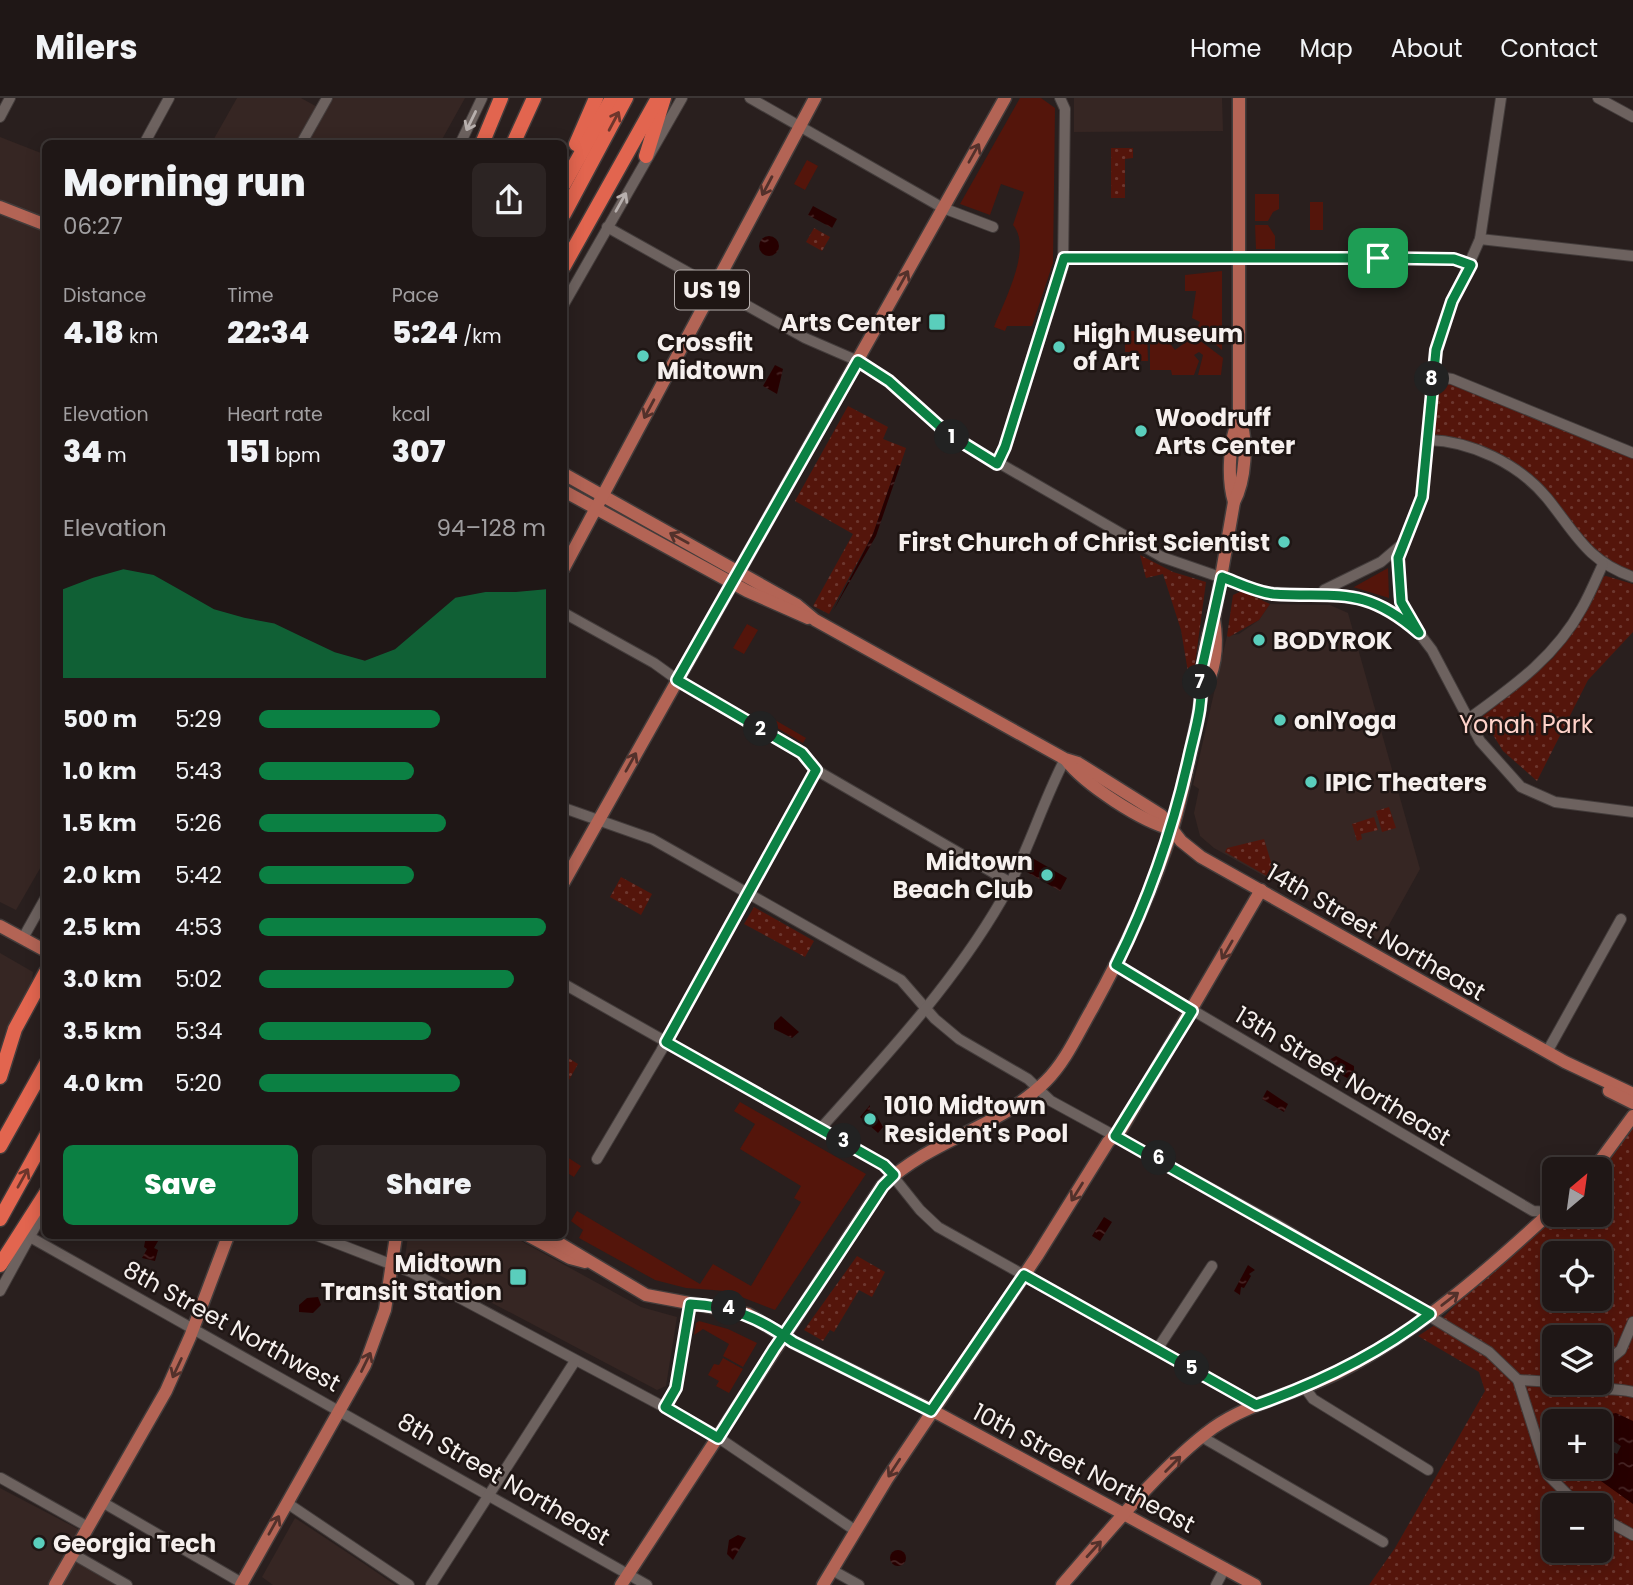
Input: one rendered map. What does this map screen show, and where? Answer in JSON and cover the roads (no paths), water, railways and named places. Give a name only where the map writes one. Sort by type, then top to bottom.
[{"type":"highway","points":[[484,140],[501,98]]},
{"type":"highway","points":[[567,168],[596,98]]},
{"type":"highway","points":[[567,179],[612,98]]},
{"type":"highway","points":[[567,208],[626,98]]},
{"type":"highway","points":[[567,261],[658,98]]},
{"type":"highway","points":[[646,156],[664,98]]},
{"type":"highway","points":[[515,140],[533,99]]},
{"type":"highway","points":[[0,1077],[15,1029],[42,979]]},
{"type":"highway","points":[[0,1146],[42,1071]]},
{"type":"highway","points":[[0,1219],[42,1143]]},
{"type":"highway","points":[[0,1265],[42,1200]]},
{"type":"main road","name":"US 19","points":[[599,502],[815,98]]},
{"type":"main road","points":[[567,878],[1005,98]]},
{"type":"main road","points":[[624,1580],[714,1434],[883,1186],[934,1146],[1003,1115],[1037,1089],[1071,1046],[1116,965],[1172,830],[1202,693],[1200,677],[1207,635],[1214,618],[1234,502],[1230,489],[1234,428],[1239,418],[1239,98]]},
{"type":"main road","points":[[0,207],[42,223]]},
{"type":"main road","points":[[567,476],[599,502]]},
{"type":"main road","points":[[567,492],[599,502]]},
{"type":"main road","points":[[567,562],[599,502]]},
{"type":"main road","name":"14th Street Northeast","points":[[599,502],[1065,759],[1075,772],[1157,826],[1172,830],[1201,857],[1565,1062],[1581,1076],[1629,1097]]},
{"type":"main road","points":[[822,1585],[931,1411],[1115,1136],[1192,1011],[1261,890]]},
{"type":"main road","points":[[0,926],[42,949]]},
{"type":"main road","points":[[1603,1157],[1630,1121],[1629,1097]]},
{"type":"main road","points":[[1062,1585],[1126,1514],[1202,1437],[1225,1420],[1256,1405],[1305,1388],[1368,1356],[1430,1314],[1542,1220]]},
{"type":"main road","points":[[55,1585],[166,1391],[194,1328],[227,1239]]},
{"type":"main road","points":[[241,1584],[377,1338],[395,1239]]},
{"type":"main road","name":"10th Street Northeast","points":[[535,1239],[570,1258],[586,1262],[646,1295],[748,1314],[1255,1585]]},
{"type":"main road","name":"10th Street Northeast","points":[[553,1239],[575,1251],[586,1262]]},
{"type":"street","points":[[0,117],[10,98]]},
{"type":"street","points":[[146,140],[169,98]]},
{"type":"street","points":[[303,140],[327,98]]},
{"type":"street","points":[[462,140],[482,98]]},
{"type":"street","points":[[567,299],[646,156],[682,98]]},
{"type":"street","points":[[750,98],[943,208],[993,227]]},
{"type":"street","points":[[997,464],[1005,447],[1064,258],[1065,108],[1060,98]]},
{"type":"street","points":[[1500,98],[1480,239],[1471,265],[1443,323],[1432,376],[1422,497],[1401,545],[1397,568],[1399,595],[1406,614],[1441,663],[1467,720],[1496,762],[1530,793],[1555,802],[1633,813]]},
{"type":"street","points":[[1598,98],[1633,117]]},
{"type":"street","points":[[607,227],[805,338],[858,361],[889,381],[947,433],[1162,557],[1273,594],[1319,593],[1354,596],[1377,604],[1419,633]]},
{"type":"street","points":[[1480,239],[1633,256]]},
{"type":"street","points":[[1064,258],[1454,259],[1471,265]]},
{"type":"street","points":[[1432,376],[1452,379],[1633,453]]},
{"type":"street","points":[[1428,440],[1464,445],[1520,473],[1546,497],[1583,548],[1603,564],[1633,577]]},
{"type":"street","points":[[1319,593],[1381,562],[1401,545]]},
{"type":"street","points":[[1467,720],[1524,678],[1548,656],[1582,609],[1603,564]]},
{"type":"street","points":[[567,615],[654,663],[677,680],[802,753],[816,770],[1010,883]]},
{"type":"street","points":[[821,1128],[925,1007],[993,915],[1065,759]]},
{"type":"street","points":[[597,1158],[666,1042],[816,770]]},
{"type":"street","points":[[567,809],[652,839],[901,980],[925,1007],[967,1045],[1028,1079],[1051,1101],[1430,1314],[1489,1352],[1518,1380],[1548,1475],[1566,1493]]},
{"type":"street","points":[[23,938],[42,904]]},
{"type":"street","points":[[1547,1052],[1620,919]]},
{"type":"street","name":"13th Street Northeast","points":[[1116,965],[1533,1212],[1542,1212]]},
{"type":"street","points":[[567,987],[884,1165],[933,1223],[1256,1405]]},
{"type":"street","points":[[0,1291],[42,1214]]},
{"type":"street","name":"8th Street Northwest","points":[[30,1237],[339,1410]]},
{"type":"street","points":[[326,1239],[411,1272],[665,1407],[674,1415],[714,1434],[856,1531]]},
{"type":"street","points":[[1158,1348],[1212,1266]]},
{"type":"street","points":[[665,1407],[676,1388],[690,1304]]},
{"type":"street","points":[[1612,1357],[1621,1350],[1633,1322]]},
{"type":"street","points":[[431,1585],[575,1361]]},
{"type":"street","points":[[1518,1380],[1542,1382]]},
{"type":"street","points":[[1305,1388],[1324,1406],[1428,1470]]},
{"type":"street","points":[[1612,1388],[1633,1392]]},
{"type":"street","name":"8th Street Northeast","points":[[339,1410],[489,1494],[624,1580],[647,1585]]},
{"type":"street","points":[[1202,1437],[1383,1542]]},
{"type":"street","points":[[1,1478],[88,1527]]},
{"type":"street","points":[[102,1502],[241,1584]]},
{"type":"street","points":[[287,1503],[410,1585]]},
{"type":"street","points":[[1612,1524],[1633,1535]]},
{"type":"street","points":[[73,1554],[127,1585]]},
{"type":"street","points":[[1216,1585],[1225,1569]]},
{"type":"street","points":[[832,1570],[859,1585]]},
{"type":"water","points":[[813,206],[837,219],[832,228],[808,215]]},
{"type":"water","points":[[769,236],[776,239],[779,246],[776,253],[769,256],[762,253],[759,246],[762,239]]},
{"type":"water","points":[[775,365],[783,369],[777,394],[763,386]]},
{"type":"water","points":[[897,465],[900,466],[876,536],[833,611],[873,534]]},
{"type":"water","name":"Midtown Beach Club","points":[[1034,859],[1067,878],[1060,891],[1027,872]]},
{"type":"water","points":[[781,1016],[799,1032],[792,1038],[774,1029],[774,1023]]},
{"type":"water","points":[[1336,1056],[1354,1066],[1354,1074],[1347,1078],[1329,1068],[1329,1060]]},
{"type":"water","points":[[1267,1090],[1288,1104],[1284,1112],[1262,1099]]},
{"type":"water","name":"1010 Midtown Resident's Pool","points":[[870,1105],[869,1117],[875,1113],[883,1127],[878,1133],[860,1117]]},
{"type":"water","points":[[1104,1217],[1112,1222],[1100,1241],[1092,1236]]},
{"type":"water","points":[[145,1239],[159,1239],[154,1248],[158,1250],[155,1261],[142,1258],[147,1249],[144,1247]]},
{"type":"water","points":[[1248,1265],[1255,1270],[1249,1274],[1251,1276],[1244,1288],[1241,1287],[1240,1295],[1234,1291]]},
{"type":"water","points":[[318,1297],[321,1305],[313,1313],[299,1312],[299,1305],[307,1298]]},
{"type":"water","points":[[1612,1414],[1633,1421],[1633,1504],[1599,1479],[1612,1479]]},
{"type":"water","points":[[738,1535],[746,1538],[733,1560],[727,1554],[729,1540]]},
{"type":"water","points":[[898,1550],[906,1558],[898,1566],[890,1558]]},
{"type":"place","name":"Arts Center","points":[[937,322]]},
{"type":"place","name":"High Museum of Art","points":[[1059,347]]},
{"type":"place","name":"Crossfit Midtown","points":[[643,356]]},
{"type":"place","name":"Woodruff Arts Center","points":[[1141,431]]},
{"type":"place","name":"First Church of Christ Scientist","points":[[1284,542]]},
{"type":"place","name":"BODYROK","points":[[1259,640]]},
{"type":"place","name":"onlYoga","points":[[1280,720]]},
{"type":"place","name":"IPIC Theaters","points":[[1311,782]]},
{"type":"place","name":"Midtown Beach Club","points":[[1047,875]]},
{"type":"place","name":"1010 Midtown Resident's Pool","points":[[870,1119]]},
{"type":"place","name":"Midtown Transit Station","points":[[518,1277]]},
{"type":"place","name":"Georgia Tech","points":[[39,1543]]},
{"type":"park label","name":"Yonah Park","points":[[1526,724]]}]
